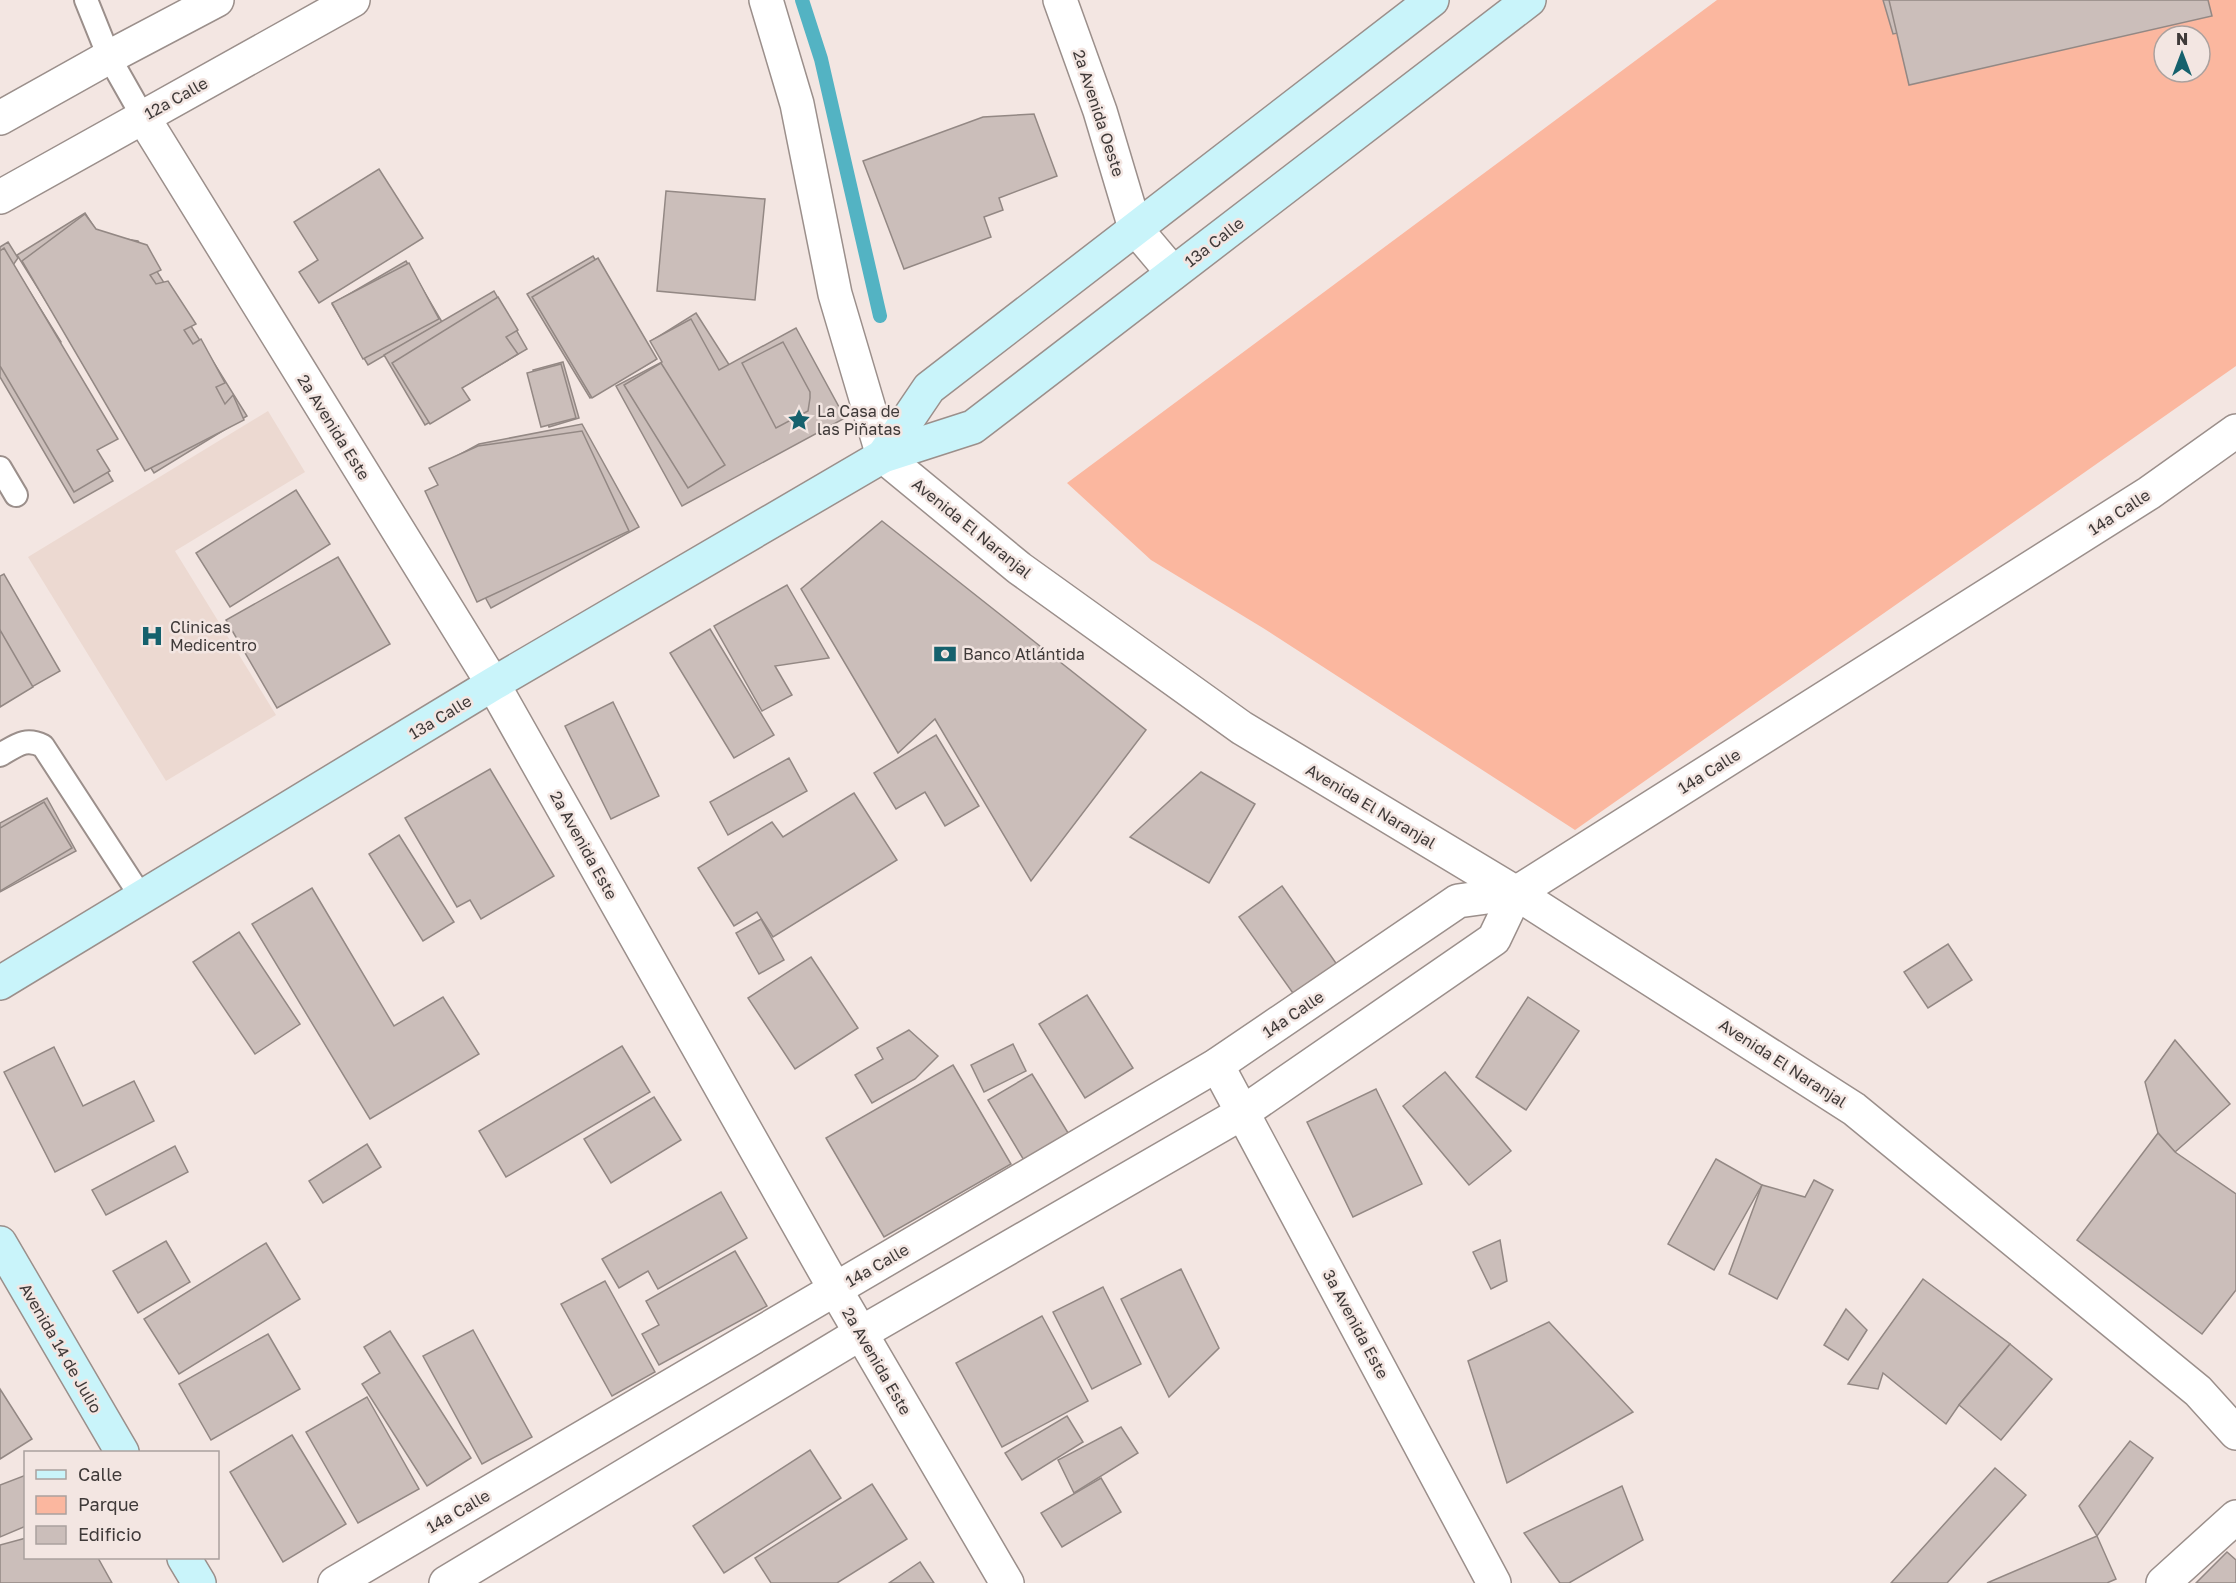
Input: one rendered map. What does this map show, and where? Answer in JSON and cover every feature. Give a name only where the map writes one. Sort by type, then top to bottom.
[{"type":"street","points":[[0,118],[217,0]]},
{"type":"street","name":"12a Calle","points":[[0,197],[353,0]]},
{"type":"street","points":[[766,0],[797,104],[836,294],[884,456]]},
{"type":"street","name":"2a Avenida Oeste","points":[[1060,0],[1100,111],[1135,228]]},
{"type":"street","name":"13a Calle","points":[[884,456],[929,388],[1432,0]]},
{"type":"street","name":"13a Calle","points":[[0,983],[493,684],[884,456],[973,426],[1529,0]]},
{"type":"street","name":"2a Avenida Este","points":[[142,117],[493,684],[835,1289],[1007,1583]]},
{"type":"street","points":[[1135,228],[1173,273]]},
{"type":"street","name":"14a Calle","points":[[336,1583],[1217,1065],[1458,901],[1516,893],[2149,493],[2236,431]]},
{"type":"street","name":"Avenida El Naranjal","points":[[884,456],[1019,568],[1242,728],[1516,893],[1854,1109],[2198,1391],[2236,1433]]},
{"type":"street","points":[[447,1583],[861,1333],[1242,1113],[1494,939],[1516,893]]},
{"type":"street","name":"3a Avenida Este","points":[[1217,1065],[1494,1583]]},
{"type":"street","name":"Avenida 14 de Julio","points":[[0,1243],[121,1451]]},
{"type":"street","points":[[2163,1583],[2236,1517]]},
{"type":"street","points":[[185,1559],[199,1583]]},
{"type":"lane","points":[[86,0],[109,57],[142,117]]},
{"type":"lane","points":[[0,468],[16,495]]},
{"type":"lane","points":[[0,755],[20,743],[33,741],[43,746],[142,898]]},
{"type":"shaded area","name":"Clinicas Medicentro","points":[[268,411],[305,472],[175,551],[276,715],[166,781],[28,557]]},
{"type":"green space","points":[[1717,0],[2236,0],[2236,366],[1575,830],[1263,628],[1151,560],[1067,483]]},
{"type":"building","points":[[1883,0],[2064,0],[1893,34]]},
{"type":"building","points":[[1889,0],[2208,0],[2212,16],[2177,24],[2152,24],[2152,30],[1909,85]]},
{"type":"building","points":[[1034,114],[1057,176],[999,198],[1003,210],[984,217],[991,237],[904,269],[863,161],[983,117]]},
{"type":"building","points":[[379,169],[423,238],[319,303],[299,272],[318,260],[294,222]]},
{"type":"building","points":[[666,191],[765,199],[755,300],[657,291]]},
{"type":"building","points":[[85,213],[99,235],[138,241],[247,416],[154,473],[17,255]]},
{"type":"building","points":[[85,214],[96,229],[147,245],[161,270],[150,275],[156,284],[168,281],[196,324],[184,330],[193,344],[201,339],[225,383],[216,387],[225,404],[233,395],[244,420],[145,471],[22,261]]},
{"type":"building","points":[[8,242],[18,258],[13,265],[61,342],[54,350],[106,438],[92,446],[113,481],[74,503],[0,377],[0,247]]},
{"type":"building","points":[[4,248],[118,439],[97,450],[110,471],[74,492],[0,366],[0,251]]},
{"type":"building","points":[[593,256],[655,360],[590,398],[527,294]]},
{"type":"building","points":[[598,258],[657,359],[592,398],[532,297]]},
{"type":"building","points":[[406,261],[442,322],[368,365],[332,304]]},
{"type":"building","points":[[409,263],[439,319],[363,359],[332,303]]},
{"type":"building","points":[[494,291],[527,349],[454,392],[461,404],[425,425],[384,355]]},
{"type":"building","points":[[498,297],[518,330],[506,337],[518,354],[462,388],[470,400],[430,424],[392,363]]},
{"type":"building","points":[[696,313],[765,421],[734,441],[726,427],[713,434],[653,340]]},
{"type":"building","points":[[691,319],[719,370],[796,328],[845,418],[682,506],[616,386],[662,362],[650,341]]},
{"type":"building","points":[[783,342],[810,392],[810,398],[808,411],[776,428],[742,363]]},
{"type":"building","points":[[563,362],[579,418],[549,427],[533,370]]},
{"type":"building","points":[[661,363],[725,465],[688,488],[624,385]]},
{"type":"building","points":[[561,364],[576,418],[541,427],[527,373]]},
{"type":"building","points":[[582,424],[639,527],[491,608],[429,495],[441,488],[431,470],[479,444]]},
{"type":"building","points":[[582,431],[629,531],[477,602],[425,491],[438,485],[429,468],[478,446]]},
{"type":"building","points":[[296,490],[330,544],[230,607],[196,553]]},
{"type":"building","name":"Banco Atlántida","points":[[882,521],[1146,730],[1031,881],[935,719],[898,753],[801,589]]},
{"type":"building","points":[[338,557],[390,644],[277,708],[226,620]]},
{"type":"building","points":[[4,574],[60,671],[0,705],[0,576]]},
{"type":"building","points":[[787,585],[829,658],[775,666],[792,695],[762,711],[714,626]]},
{"type":"building","points":[[710,629],[774,735],[734,758],[670,653]]},
{"type":"building","points":[[0,630],[33,687],[0,707]]},
{"type":"building","points":[[613,702],[659,796],[611,819],[565,726]]},
{"type":"building","points":[[936,735],[979,806],[945,826],[925,792],[896,809],[874,773]]},
{"type":"building","points":[[789,758],[807,791],[728,835],[710,802]]},
{"type":"building","points":[[490,769],[554,876],[481,919],[470,900],[457,907],[405,818]]},
{"type":"building","points":[[1201,772],[1255,804],[1209,883],[1130,837]]},
{"type":"building","points":[[854,793],[897,860],[773,937],[757,912],[734,926],[698,868],[772,822],[783,837]]},
{"type":"building","points":[[47,798],[76,851],[0,892],[0,823]]},
{"type":"building","points":[[44,802],[72,848],[0,891],[0,828]]},
{"type":"building","points":[[399,835],[454,922],[423,941],[369,854]]},
{"type":"building","points":[[1282,886],[1338,966],[1295,996],[1239,917]]},
{"type":"building","points":[[312,888],[394,1026],[443,997],[479,1054],[370,1119],[252,924]]},
{"type":"building","points":[[761,919],[784,960],[759,974],[736,933]]},
{"type":"building","points":[[239,932],[300,1024],[255,1054],[193,962]]},
{"type":"building","points":[[1948,944],[1972,980],[1928,1008],[1904,972]]},
{"type":"building","points":[[811,957],[858,1028],[795,1069],[748,998]]},
{"type":"building","points":[[1087,995],[1133,1068],[1085,1098],[1039,1024]]},
{"type":"building","points":[[1528,997],[1579,1031],[1526,1110],[1476,1077]]},
{"type":"building","points":[[909,1030],[938,1056],[915,1079],[872,1103],[855,1075],[883,1059],[877,1048]]},
{"type":"building","points":[[2175,1040],[2230,1104],[2175,1152],[2158,1133],[2145,1082]]},
{"type":"building","points":[[1013,1044],[1026,1071],[984,1092],[971,1065]]},
{"type":"building","points":[[622,1046],[650,1092],[506,1177],[479,1131]]},
{"type":"building","points":[[54,1047],[83,1106],[134,1081],[154,1121],[55,1172],[4,1072]]},
{"type":"building","points":[[953,1065],[1011,1164],[884,1237],[826,1138]]},
{"type":"building","points":[[1445,1072],[1511,1151],[1469,1185],[1403,1106]]},
{"type":"building","points":[[1032,1074],[1070,1136],[1025,1162],[988,1100]]},
{"type":"building","points":[[1376,1089],[1422,1184],[1353,1217],[1307,1122]]},
{"type":"building","points":[[654,1097],[681,1140],[611,1183],[584,1139]]},
{"type":"building","points":[[2158,1133],[2175,1152],[2236,1194],[2236,1290],[2202,1334],[2077,1240]]},
{"type":"building","points":[[367,1144],[381,1167],[323,1203],[309,1181]]},
{"type":"building","points":[[175,1146],[188,1172],[106,1215],[92,1190]]},
{"type":"building","points":[[1716,1159],[1762,1185],[1714,1270],[1668,1244]]},
{"type":"building","points":[[1814,1180],[1833,1190],[1777,1299],[1729,1274],[1762,1185],[1805,1197]]},
{"type":"building","points":[[721,1192],[747,1238],[658,1289],[648,1271],[619,1288],[602,1259]]},
{"type":"building","points":[[1500,1240],[1507,1281],[1491,1289],[1473,1252]]},
{"type":"building","points":[[166,1241],[190,1282],[138,1313],[113,1271]]},
{"type":"building","points":[[266,1243],[300,1299],[179,1374],[144,1319]]},
{"type":"building","points":[[735,1251],[767,1306],[659,1365],[642,1334],[659,1325],[646,1301]]},
{"type":"building","points":[[1181,1269],[1219,1348],[1169,1397],[1121,1299]]},
{"type":"building","points":[[1923,1279],[2010,1344],[1946,1424],[1883,1373],[1878,1389],[1848,1384]]},
{"type":"building","points":[[605,1281],[655,1372],[612,1396],[561,1304]]},
{"type":"building","points":[[1103,1287],[1141,1364],[1092,1389],[1053,1312]]},
{"type":"building","points":[[1846,1309],[1867,1330],[1848,1360],[1824,1345]]},
{"type":"building","points":[[1042,1316],[1088,1401],[1002,1447],[956,1363]]},
{"type":"building","points":[[1549,1322],[1633,1412],[1507,1483],[1468,1361]]},
{"type":"building","points":[[473,1330],[532,1437],[482,1464],[423,1356]]},
{"type":"building","points":[[390,1331],[471,1458],[427,1486],[362,1384],[380,1373],[364,1347]]},
{"type":"building","points":[[268,1334],[300,1389],[211,1440],[179,1384]]},
{"type":"building","points":[[2010,1344],[2052,1379],[2001,1440],[1959,1405]]},
{"type":"building","points":[[0,1389],[32,1439],[0,1459]]},
{"type":"building","points":[[367,1397],[419,1489],[358,1523],[306,1432]]},
{"type":"building","points":[[1067,1416],[1083,1442],[1022,1480],[1005,1453]]},
{"type":"building","points":[[1121,1427],[1138,1453],[1074,1493],[1058,1460]]},
{"type":"building","points":[[292,1435],[346,1524],[283,1562],[230,1472]]},
{"type":"building","points":[[2130,1441],[2153,1458],[2097,1536],[2079,1506]]},
{"type":"building","points":[[810,1450],[841,1498],[724,1573],[693,1526]]},
{"type":"building","points":[[1995,1468],[2026,1495],[1947,1583],[1891,1583]]},
{"type":"building","points":[[24,1476],[24,1527],[0,1537],[0,1485]]},
{"type":"building","points":[[1101,1478],[1121,1512],[1062,1547],[1041,1513]]},
{"type":"building","points":[[872,1484],[907,1539],[837,1583],[771,1583],[755,1558]]},
{"type":"building","points":[[1622,1486],[1643,1540],[1569,1583],[1560,1583],[1524,1533]]},
{"type":"building","points":[[2097,1536],[2116,1579],[2107,1583],[1987,1583]]},
{"type":"building","points":[[24,1539],[24,1559],[99,1559],[112,1583],[0,1583],[0,1545]]},
{"type":"building","points":[[2227,1552],[2236,1560],[2236,1583],[2196,1583]]},
{"type":"building","points":[[920,1562],[934,1583],[889,1583]]},
{"type":"waterway","points":[[802,0],[821,59],[880,316]]},
{"type":"place","name":"La Casa de las Piñatas","points":[[799,420]]},
{"type":"place","name":"Clinicas Medicentro","points":[[152,636]]},
{"type":"place","name":"Banco Atlántida","points":[[945,654]]}]
